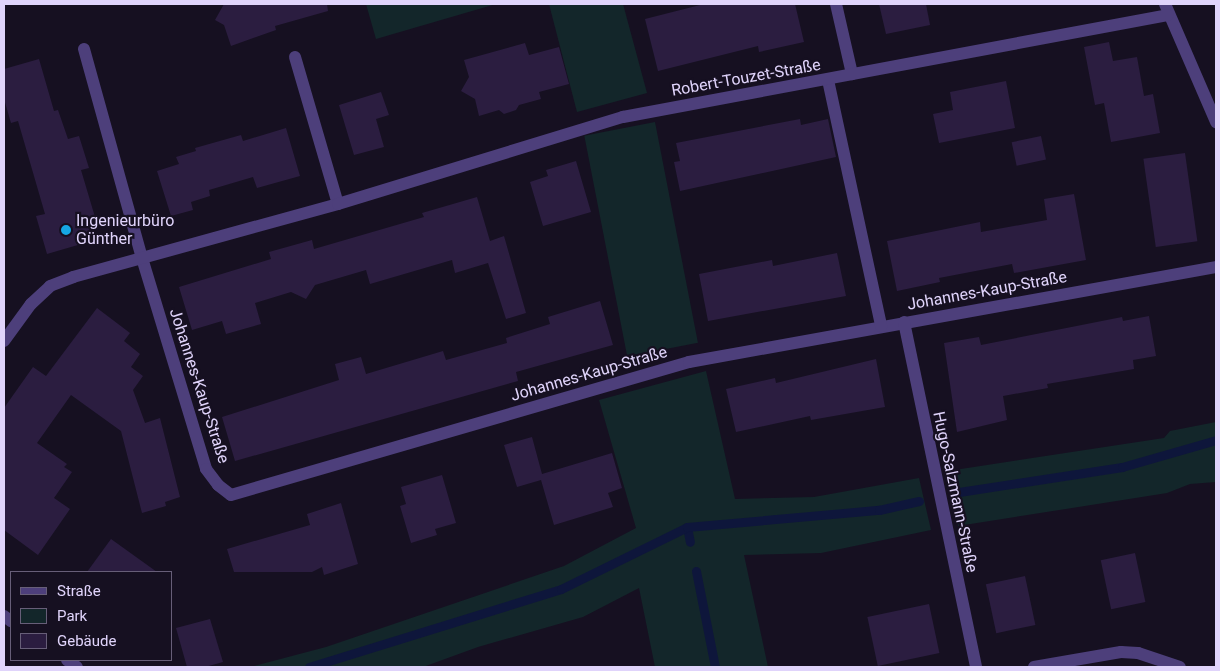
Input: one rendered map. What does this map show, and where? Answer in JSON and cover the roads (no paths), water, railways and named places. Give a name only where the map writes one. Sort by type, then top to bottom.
[{"type":"street","points":[[836,4],[852,74]]},
{"type":"street","points":[[1166,9],[1216,122]]},
{"type":"street","name":"Robert-Touzet-Straße","points":[[4,342],[31,304],[50,286],[142,258],[338,204],[623,117],[828,80],[1166,9]]},
{"type":"street","points":[[84,49],[142,258]]},
{"type":"street","points":[[295,57],[338,204]]},
{"type":"street","points":[[828,80],[881,326]]},
{"type":"street","name":"Johannes-Kaup-Straße","points":[[142,258],[206,469],[218,485],[231,495],[690,362],[1216,267]]},
{"type":"street","name":"Hugo-Salzmann-Straße","points":[[904,322],[976,667]]},
{"type":"street","points":[[1034,667],[1121,652],[1138,652],[1180,667]]},
{"type":"waterway","points":[[959,492],[1122,467],[1216,440]]},
{"type":"waterway","points":[[309,667],[561,589],[687,527],[879,510],[919,501]]},
{"type":"waterway","points":[[687,527],[690,542]]},
{"type":"waterway","points":[[696,571],[715,667]]},
{"type":"place","name":"Ingenieurbüro Günther","points":[[66,230]]}]
